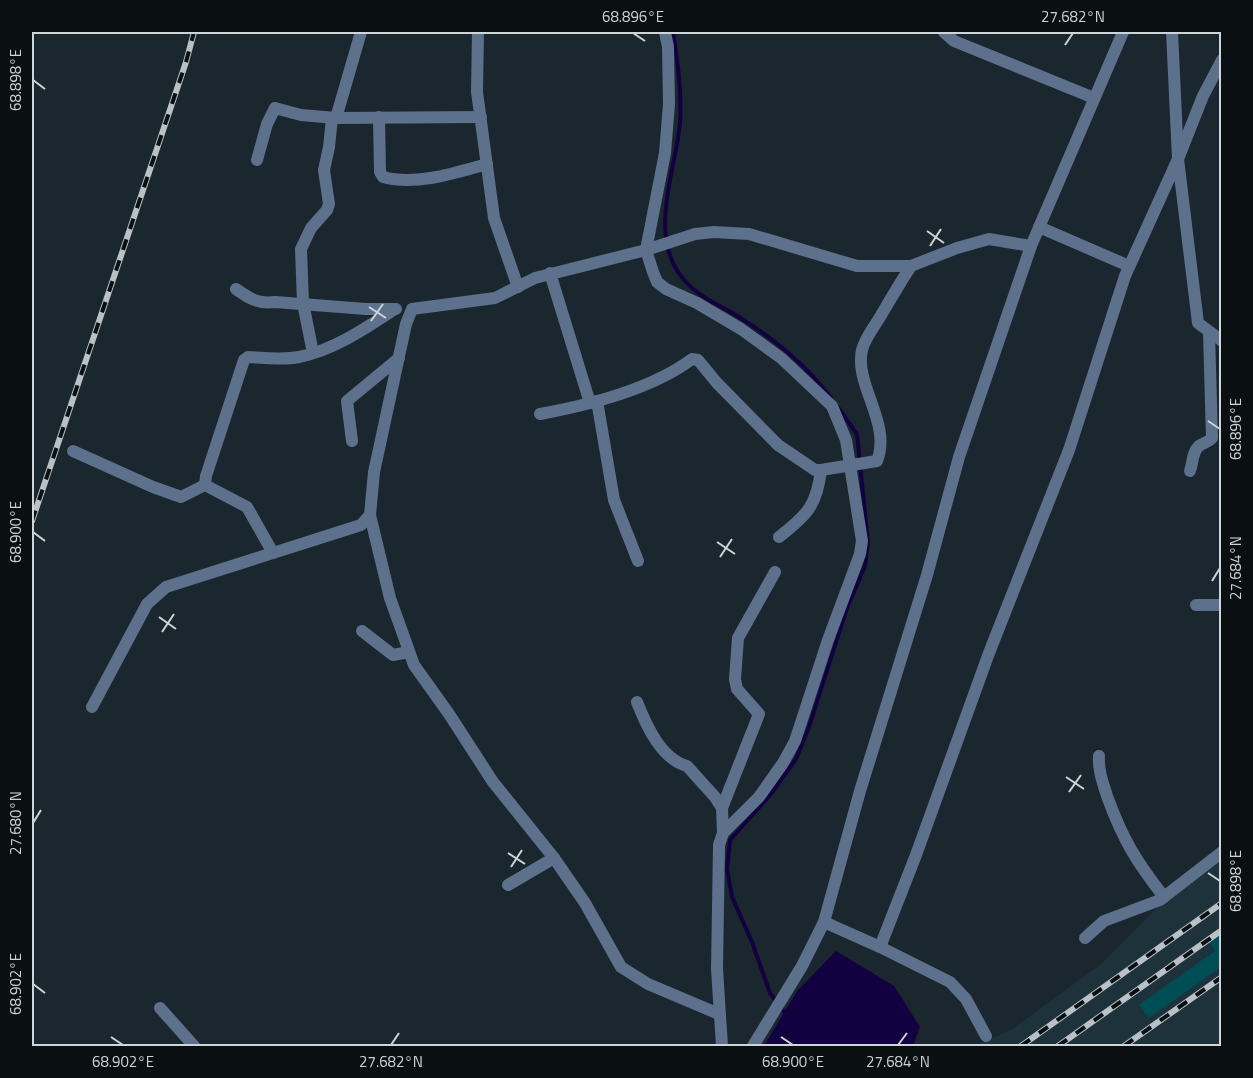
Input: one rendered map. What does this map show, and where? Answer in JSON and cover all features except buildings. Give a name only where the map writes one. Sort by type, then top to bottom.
[{"type":"street","points":[[313,353],[303,303],[301,249],[311,228],[327,210],[329,204],[324,170],[334,118],[361,32]]},
{"type":"street","points":[[478,32],[476,66],[480,117],[494,218],[518,287]]},
{"type":"street","points":[[665,32],[668,47],[669,104],[652,248],[657,282],[741,329],[781,358],[832,406],[853,465],[862,541],[860,554],[828,640],[795,741],[783,763],[759,797],[723,833]]},
{"type":"street","points":[[944,32],[954,41],[1094,98]]},
{"type":"street","points":[[753,1047],[802,966],[824,922],[860,791],[927,576],[959,457],[1031,246],[1123,32]]},
{"type":"street","points":[[1172,32],[1178,159],[1198,323],[1221,341]]},
{"type":"street","points":[[880,947],[989,653],[1069,450],[1130,266],[1178,159],[1203,96],[1221,60]]},
{"type":"street","points":[[257,160],[267,124],[275,108],[301,115],[334,118],[480,117]]},
{"type":"street","points":[[379,117],[380,172],[383,177],[393,180],[442,177],[487,164]]},
{"type":"street","points":[[1039,227],[1130,266]]},
{"type":"street","points":[[236,289],[253,301],[264,303],[303,303],[366,309],[412,309],[495,298],[550,273],[652,248],[695,234],[714,232],[749,234],[856,266],[911,266],[957,248],[989,239],[1031,246]]},
{"type":"street","points":[[540,414],[594,402],[636,388],[692,359],[698,360],[717,383],[778,445],[815,470],[869,464],[877,461],[881,450],[876,410],[864,380],[862,351],[868,336],[911,266]]},
{"type":"street","points":[[550,273],[594,402],[614,500],[638,561]]},
{"type":"street","points":[[205,485],[244,360],[248,357],[297,358],[313,353],[344,340],[395,309]]},
{"type":"street","points":[[412,309],[406,324],[374,472],[370,515],[390,598],[414,665],[493,782],[554,858],[591,912],[621,967],[648,984],[719,1014]]},
{"type":"street","points":[[1190,471],[1198,446],[1210,442],[1212,438],[1209,333]]},
{"type":"street","points":[[352,441],[347,401],[399,358]]},
{"type":"street","points":[[73,451],[181,497],[205,485]]},
{"type":"street","points":[[778,537],[797,523],[813,503],[818,492],[821,470]]},
{"type":"street","points":[[205,485],[247,507],[273,553]]},
{"type":"street","points":[[92,706],[147,604],[166,587],[361,525],[370,515]]},
{"type":"street","points":[[722,1047],[717,969],[718,856],[723,833],[723,808],[759,714],[737,689],[735,679],[738,638],[775,572]]},
{"type":"street","points":[[1196,605],[1221,605]]},
{"type":"street","points":[[362,631],[393,654],[409,652]]},
{"type":"street","points":[[637,702],[645,722],[665,751],[682,765],[687,766],[723,808]]},
{"type":"street","points":[[1099,756],[1100,775],[1122,836],[1141,867],[1164,897]]},
{"type":"street","points":[[1085,938],[1104,921],[1160,900],[1221,852]]},
{"type":"street","points":[[508,885],[554,858]]},
{"type":"street","points":[[824,922],[950,982],[966,999],[986,1036]]},
{"type":"street","points":[[160,1008],[194,1047]]},
{"type":"shaded area","points":[[1221,854],[1221,1046],[975,1046],[1012,1029],[1100,965],[1181,884]]},
{"type":"shaded area","points":[[836,951],[894,986],[920,1027],[913,1046],[764,1046],[797,991]]},
{"type":"waterway","points":[[673,32],[679,77],[680,123],[669,187],[665,231],[669,252],[677,271],[692,288],[708,300],[733,313],[777,343],[811,374],[831,398]]},
{"type":"waterway","points":[[786,1014],[770,993],[752,942],[732,897],[727,869],[730,840],[771,794],[796,759],[809,727],[847,608],[865,566],[868,543],[857,434],[837,406]]},
{"type":"railway","points":[[32,521],[186,62],[194,32]]},
{"type":"railway","points":[[1021,1046],[1222,903]]},
{"type":"railway","points":[[1058,1046],[1222,930]]},
{"type":"railway","points":[[1124,1046],[1222,977]]}]
